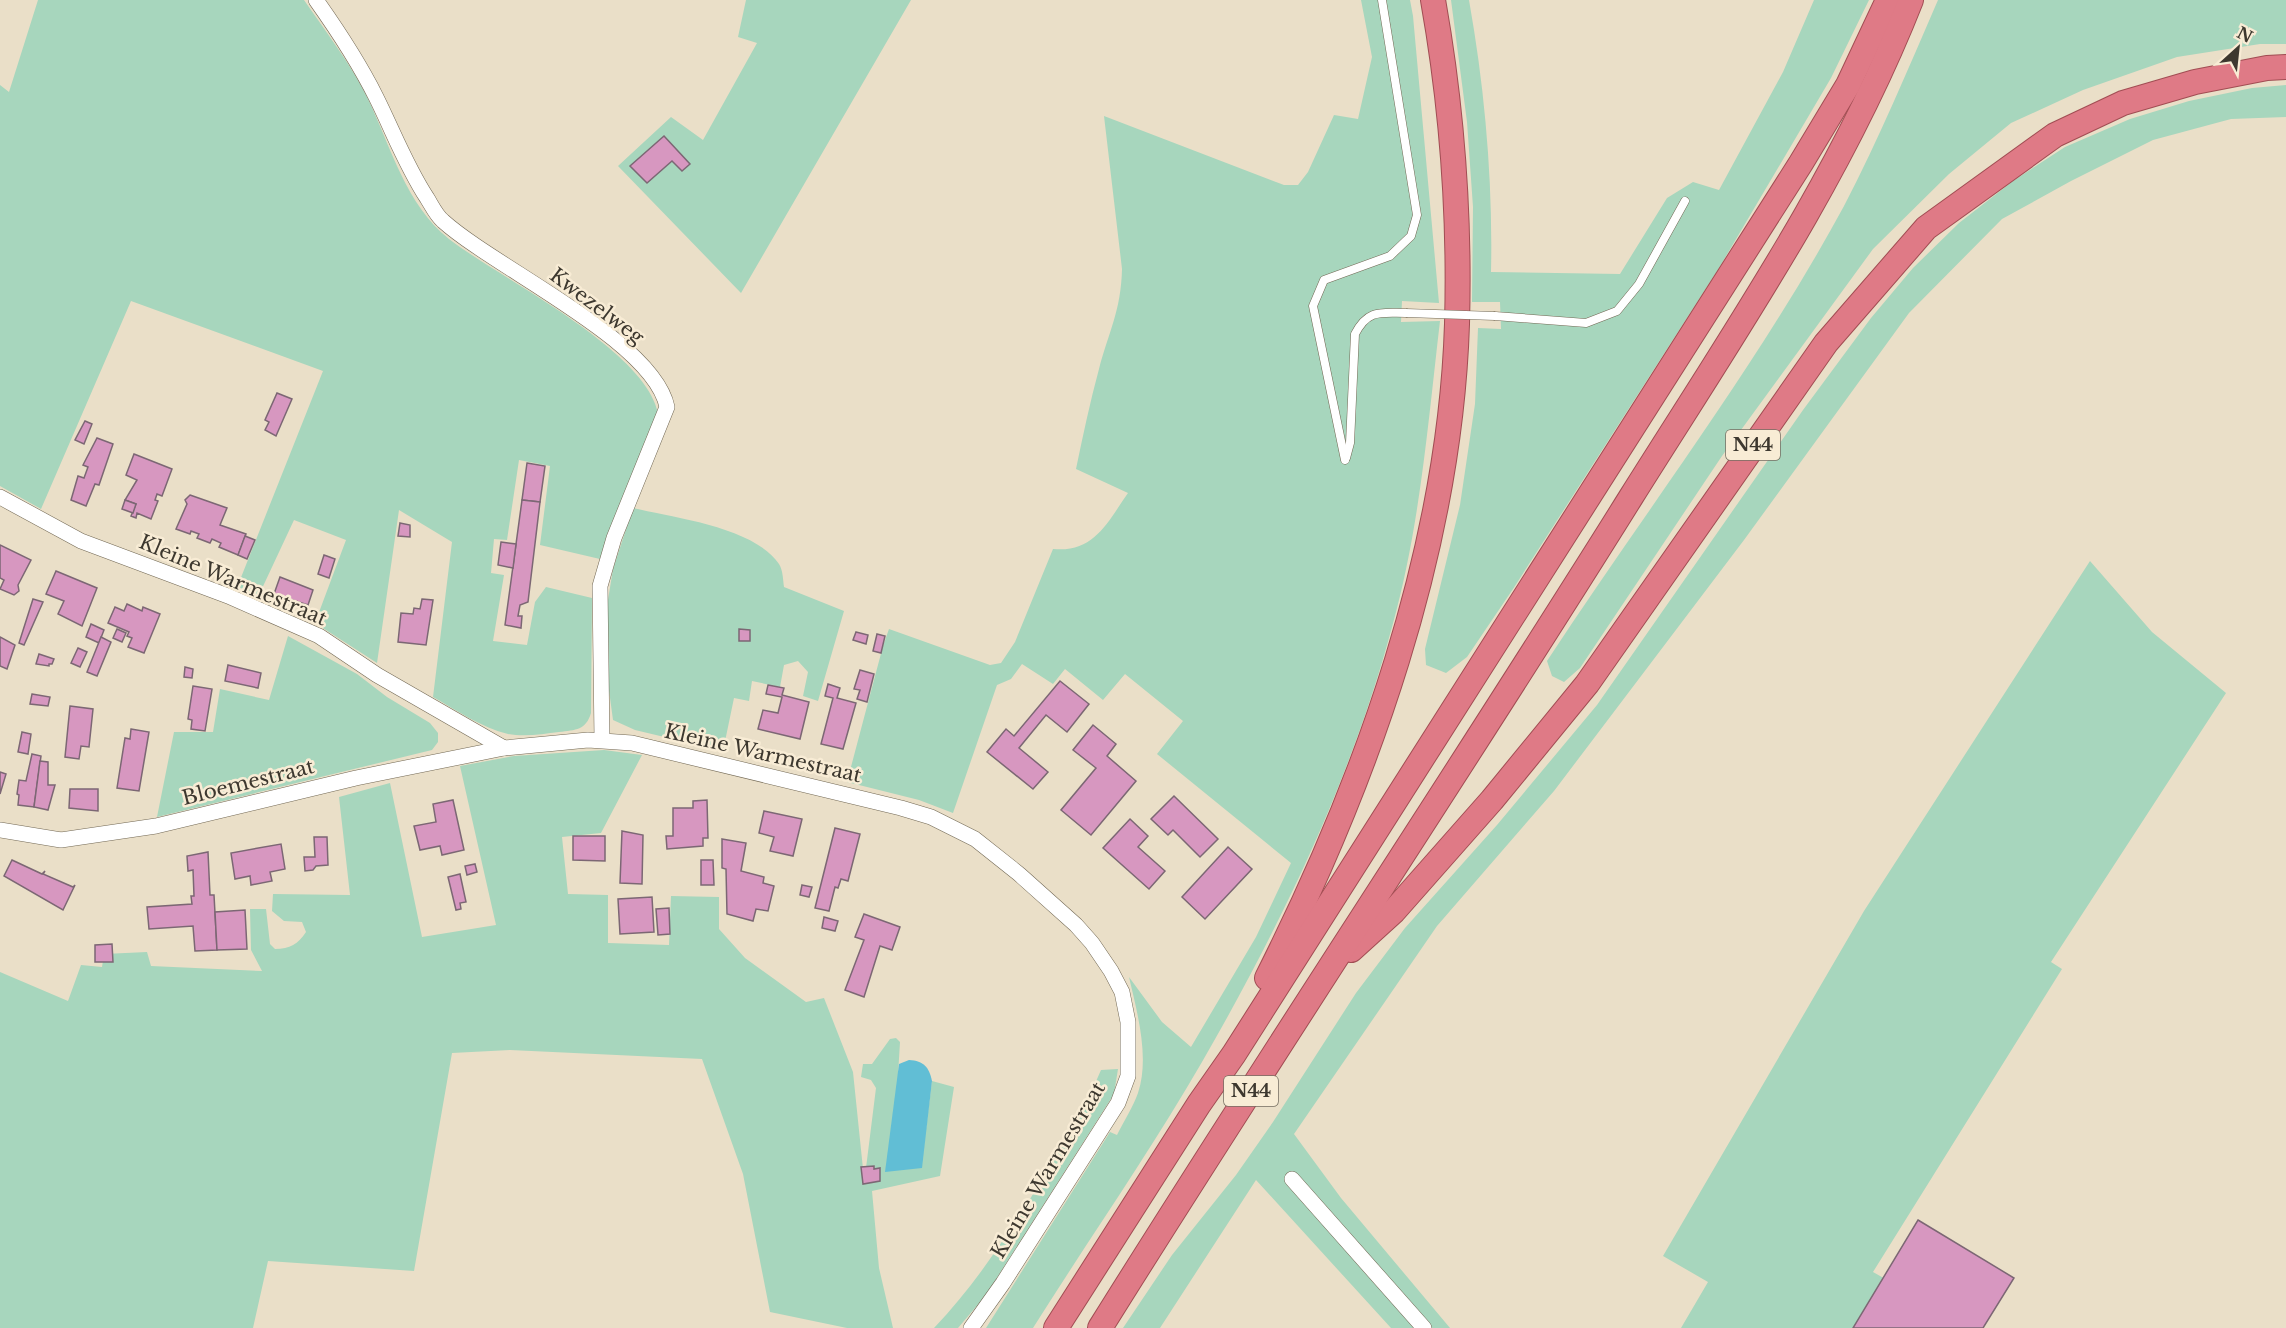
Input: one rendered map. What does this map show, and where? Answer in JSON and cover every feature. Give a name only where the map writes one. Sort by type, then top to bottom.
[{"type":"highway","points":[[1199,1104],[1284,943],[1356,776],[1404,630],[1433,510],[1452,383],[1457,325],[1457,255],[1454,167],[1443,56],[1433,0]]},
{"type":"highway","name":"N44","points":[[1056,1328],[1199,1104],[1234,1054],[1801,163],[1848,86],[1888,0]]},
{"type":"highway","points":[[1327,972],[1549,629],[1788,246],[1828,178],[1869,98],[1911,0]]},
{"type":"highway","name":"N44","points":[[1100,1328],[1327,972],[1394,911],[1492,800],[1579,693],[1826,343],[1926,228],[2055,135],[2123,103],[2195,82],[2267,68],[2286,67]]},
{"type":"street","name":"Kwezelweg","points":[[316,0],[359,67],[408,170],[441,219],[474,246],[603,332],[649,373],[664,394],[667,408],[614,538],[600,586],[602,740]]},
{"type":"street","name":"Kleine Warmestraat","points":[[0,497],[81,541],[228,596],[319,636],[377,675],[504,748],[602,740],[632,743],[932,817],[975,839],[1019,874],[1076,925],[1092,943],[1111,971],[1122,992],[1128,1022],[1128,1076],[1118,1103],[1003,1283],[971,1328]]},
{"type":"street","name":"Bloemestraat","points":[[0,830],[62,840],[156,826],[356,778],[504,748]]},
{"type":"street","points":[[1292,1179],[1424,1328]]},
{"type":"lane","points":[[1382,0],[1417,215],[1411,236],[1390,256],[1324,280],[1312,306],[1346,460],[1350,443],[1355,334],[1363,319],[1377,313],[1406,313],[1495,316],[1586,323],[1617,311],[1639,284],[1685,201]]},
{"type":"green space","points":[[38,0],[304,0],[354,73],[401,174],[421,210],[434,225],[472,255],[600,340],[627,364],[647,389],[658,413],[600,559],[540,545],[550,466],[519,460],[507,540],[494,539],[491,573],[504,575],[493,641],[527,645],[535,602],[546,587],[592,598],[591,713],[583,726],[570,731],[508,734],[479,723],[433,697],[452,542],[399,510],[377,663],[315,623],[346,540],[294,520],[258,597],[236,590],[323,371],[131,301],[41,509],[0,486],[0,85],[9,92]]},
{"type":"green space","points":[[746,0],[911,0],[741,293],[618,166],[671,117],[703,140],[757,43],[738,37]]},
{"type":"green space","points":[[1361,0],[1410,0],[1439,303],[1402,301],[1401,322],[1440,321],[1416,513],[1402,589],[1392,627],[1375,684],[1335,796],[1259,958],[1202,1062],[1033,1328],[986,1328],[1110,1132],[1117,1135],[1136,1098],[1141,1079],[1143,1050],[1129,977],[1162,1022],[1191,1047],[1256,937],[1291,863],[1157,754],[1183,721],[1125,674],[1103,700],[1065,669],[1053,684],[1022,664],[1011,679],[997,685],[953,813],[919,800],[847,782],[883,646],[889,629],[990,665],[1001,663],[1015,642],[1053,549],[1067,549],[1089,541],[1106,525],[1128,493],[1076,469],[1096,381],[1117,309],[1121,284],[1122,269],[1104,116],[1284,185],[1298,185],[1308,172],[1334,115],[1358,119],[1372,57]]},
{"type":"green space","points":[[1451,0],[1469,0],[1475,34],[1484,102],[1489,170],[1491,272],[1620,274],[1667,198],[1693,182],[1719,190],[1783,72],[1814,0],[1869,0],[1831,78],[1719,268],[1513,589],[1467,657],[1446,673],[1426,665],[1425,649],[1460,505],[1475,404],[1478,328],[1501,329],[1500,302],[1472,302],[1473,207],[1467,122]]},
{"type":"green space","points":[[1938,0],[2286,0],[2286,44],[2260,44],[2177,57],[2083,90],[2011,123],[1949,174],[1873,249],[1722,456],[1580,668],[1564,682],[1552,676],[1547,661],[1738,380],[1811,265],[1869,155]]},
{"type":"green space","points":[[2286,85],[2286,117],[2231,119],[2153,140],[2002,219],[1909,313],[1744,540],[1554,791],[1437,926],[1294,1134],[1341,1198],[1450,1328],[1432,1328],[1417,1312],[1414,1328],[1391,1328],[1256,1180],[1160,1328],[1123,1328],[1172,1255],[1236,1175],[1273,1122],[1356,993],[1405,928],[1497,825],[1597,705],[1803,410],[1871,318],[1913,268],[1959,223],[2013,181],[2065,147],[2130,119],[2189,101],[2252,88]]},
{"type":"green space","points":[[633,508],[691,520],[752,541],[767,551],[779,564],[784,587],[844,611],[818,701],[803,696],[808,672],[798,661],[784,665],[780,687],[752,681],[749,701],[734,698],[723,751],[635,730],[613,720],[608,683],[607,606],[613,569]]},
{"type":"green space","points":[[2090,561],[2152,632],[2226,693],[2051,962],[2062,969],[1873,1272],[1972,1328],[1681,1328],[1708,1282],[1663,1256],[1864,911]]},
{"type":"green space","points":[[288,636],[357,674],[387,697],[430,723],[438,733],[438,742],[432,750],[157,817],[174,732],[213,732],[220,689],[269,700]]},
{"type":"green space","points":[[604,750],[642,755],[601,833],[562,837],[568,894],[608,895],[608,943],[669,945],[671,896],[719,897],[719,929],[745,958],[806,1002],[824,998],[853,1072],[863,1169],[866,1168],[876,1088],[871,1080],[861,1077],[863,1064],[872,1064],[890,1039],[896,1038],[900,1042],[898,1075],[921,1168],[932,1081],[954,1087],[940,1176],[872,1191],[879,1268],[893,1328],[847,1328],[770,1312],[743,1174],[702,1059],[510,1050],[452,1053],[414,1271],[268,1261],[253,1328],[0,1328],[0,972],[68,1001],[81,965],[102,967],[104,954],[147,952],[151,966],[262,971],[251,950],[250,909],[266,909],[270,944],[275,949],[280,949],[293,945],[306,932],[302,922],[284,921],[272,911],[273,894],[350,895],[339,797],[390,783],[422,937],[496,925],[460,766],[514,756]]},
{"type":"green space","points":[[1118,1069],[1114,1094],[986,1295],[958,1328],[934,1328],[975,1279],[1035,1191],[1070,1132],[1101,1070]]},
{"type":"water","points":[[909,1060],[925,1066],[932,1081],[922,1168],[885,1172],[899,1064]]},
{"type":"building","points":[[664,136],[690,164],[682,171],[672,161],[647,183],[630,166]]},
{"type":"building","points":[[277,393],[292,399],[276,436],[265,430],[269,422],[265,420]]},
{"type":"building","points":[[85,421],[92,424],[84,444],[75,440]]},
{"type":"building","points":[[97,438],[113,444],[99,485],[95,484],[86,506],[71,500],[78,476],[84,478],[88,467],[83,465]]},
{"type":"building","points":[[134,454],[172,469],[162,496],[157,494],[155,500],[158,501],[151,519],[137,513],[136,518],[131,516],[136,504],[125,500],[137,480],[126,475]]},
{"type":"building","points":[[527,463],[545,466],[540,502],[522,500]]},
{"type":"building","points":[[190,495],[227,508],[220,525],[246,534],[238,555],[219,547],[221,543],[212,539],[210,543],[197,538],[199,534],[191,531],[190,534],[176,529],[187,504],[185,500]]},
{"type":"building","points":[[125,500],[136,504],[133,513],[122,509]]},
{"type":"building","points":[[522,500],[540,502],[528,602],[520,605],[518,616],[522,616],[521,628],[505,625]]},
{"type":"building","points":[[400,523],[410,525],[410,537],[398,536]]},
{"type":"building","points":[[245,536],[255,540],[247,559],[238,555]]},
{"type":"building","points":[[501,542],[516,544],[513,568],[498,565]]},
{"type":"building","points":[[0,545],[31,560],[18,585],[19,591],[14,595],[0,589],[4,580],[0,578]]},
{"type":"building","points":[[324,555],[335,559],[329,578],[318,574]]},
{"type":"building","points":[[56,571],[97,588],[82,626],[58,614],[64,601],[46,594]]},
{"type":"building","points":[[280,577],[313,590],[308,605],[274,594]]},
{"type":"building","points":[[33,599],[43,602],[24,645],[19,643]]},
{"type":"building","points":[[422,599],[433,600],[426,645],[398,642],[401,613],[413,614],[414,608],[420,609]]},
{"type":"building","points":[[127,604],[142,611],[143,607],[160,614],[144,653],[128,647],[132,638],[127,636],[129,632],[108,623],[115,607],[124,611]]},
{"type":"building","points":[[91,624],[104,630],[99,643],[86,637]]},
{"type":"building","points":[[117,629],[126,633],[122,642],[113,638]]},
{"type":"building","points":[[739,629],[750,630],[750,641],[739,641]]},
{"type":"building","points":[[856,632],[868,635],[866,644],[853,640]]},
{"type":"building","points":[[877,634],[885,636],[881,653],[873,651]]},
{"type":"building","points":[[0,637],[15,645],[7,669],[0,666]]},
{"type":"building","points":[[101,637],[111,642],[97,676],[87,672]]},
{"type":"building","points":[[78,648],[87,652],[80,667],[71,663]]},
{"type":"building","points":[[39,654],[54,659],[52,664],[49,666],[36,664]]},
{"type":"building","points":[[228,665],[261,673],[258,688],[225,681]]},
{"type":"building","points":[[185,667],[193,669],[192,678],[184,677]]},
{"type":"building","points":[[860,670],[874,674],[867,702],[857,699],[860,690],[854,689]]},
{"type":"building","points":[[1060,681],[1089,704],[1067,732],[1046,715],[1019,748],[1048,772],[1033,789],[987,752],[1006,729],[1014,736]]},
{"type":"building","points":[[828,684],[840,688],[837,698],[856,703],[843,749],[821,744],[833,698],[825,696]]},
{"type":"building","points":[[768,685],[784,688],[782,695],[809,702],[800,739],[758,729],[763,710],[778,713],[782,697],[766,694]]},
{"type":"building","points":[[193,686],[212,689],[205,731],[191,729],[192,720],[188,719]]},
{"type":"building","points":[[32,694],[50,697],[48,706],[30,704]]},
{"type":"building","points":[[70,706],[93,709],[89,747],[81,746],[79,759],[65,757]]},
{"type":"building","points":[[1093,725],[1116,744],[1107,756],[1136,781],[1091,835],[1061,810],[1096,768],[1073,750]]},
{"type":"building","points":[[131,729],[149,732],[139,791],[117,788],[125,738],[130,739]]},
{"type":"building","points":[[22,732],[31,734],[28,754],[18,752]]},
{"type":"building","points":[[32,754],[41,756],[34,807],[18,805],[19,795],[17,794],[19,780],[26,781]]},
{"type":"building","points":[[40,761],[48,762],[48,785],[55,785],[48,810],[34,807]]},
{"type":"building","points":[[0,772],[6,774],[0,794]]},
{"type":"building","points":[[70,789],[98,789],[98,811],[69,808]]},
{"type":"building","points":[[1174,796],[1218,839],[1200,857],[1173,830],[1168,835],[1151,819]]},
{"type":"building","points":[[453,800],[464,850],[442,855],[440,846],[420,850],[414,826],[436,822],[433,804]]},
{"type":"building","points":[[707,800],[708,838],[703,838],[703,846],[667,849],[666,836],[673,836],[673,808],[693,808],[693,801]]},
{"type":"building","points":[[764,811],[802,819],[793,856],[770,851],[774,837],[759,833]]},
{"type":"building","points":[[1130,819],[1148,836],[1138,847],[1165,871],[1149,889],[1103,848]]},
{"type":"building","points":[[835,828],[860,834],[848,881],[841,879],[838,888],[835,887],[829,911],[815,908]]},
{"type":"building","points":[[622,831],[643,835],[642,884],[620,883]]},
{"type":"building","points":[[573,836],[605,836],[605,861],[573,860]]},
{"type":"building","points":[[314,837],[327,837],[328,865],[316,866],[313,870],[305,871],[304,857],[315,857]]},
{"type":"building","points":[[722,839],[746,843],[741,871],[764,877],[763,883],[774,886],[768,911],[756,909],[753,921],[727,914],[726,869],[722,868]]},
{"type":"building","points":[[281,844],[285,869],[270,872],[272,881],[251,885],[250,876],[235,879],[231,853]]},
{"type":"building","points":[[1228,847],[1252,869],[1205,919],[1182,897]]},
{"type":"building","points":[[208,852],[210,895],[214,895],[217,950],[195,951],[193,926],[149,929],[147,907],[192,904],[193,870],[188,871],[187,856]]},
{"type":"building","points":[[12,860],[42,874],[45,871],[43,874],[73,887],[75,885],[63,910],[4,876]]},
{"type":"building","points":[[701,860],[713,860],[714,885],[701,885]]},
{"type":"building","points":[[475,864],[477,872],[467,875],[465,866]]},
{"type":"building","points":[[460,874],[466,902],[460,903],[461,909],[456,910],[448,877]]},
{"type":"building","points":[[802,885],[812,887],[809,897],[800,895]]},
{"type":"building","points":[[652,897],[654,932],[620,934],[618,899]]},
{"type":"building","points":[[669,908],[670,934],[658,935],[656,909]]},
{"type":"building","points":[[245,910],[247,949],[217,950],[215,912]]},
{"type":"building","points":[[864,914],[900,927],[892,950],[880,946],[864,997],[845,990],[864,940],[855,937]]},
{"type":"building","points":[[824,917],[838,921],[835,931],[822,928]]},
{"type":"building","points":[[112,944],[113,962],[95,962],[95,945]]},
{"type":"building","points":[[874,1166],[874,1169],[880,1168],[880,1181],[863,1184],[861,1167]]},
{"type":"building","points":[[1918,1220],[2014,1278],[1983,1328],[1853,1328]]}]
